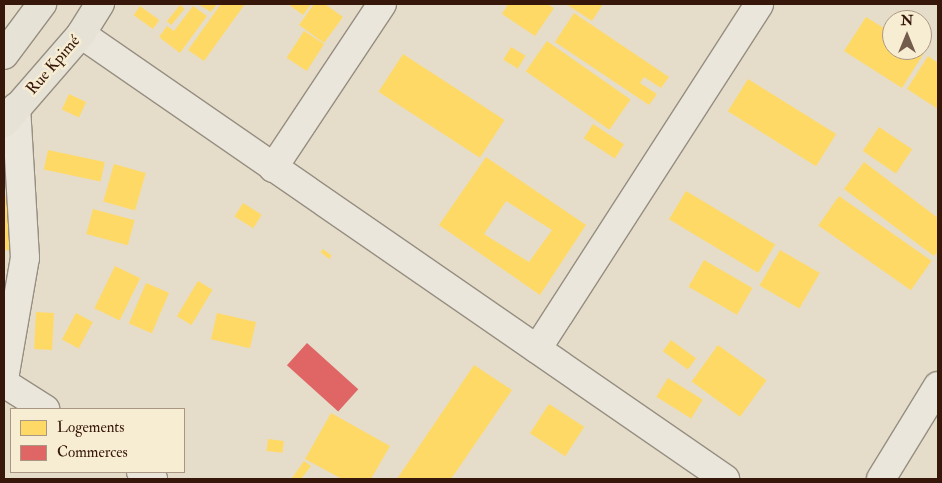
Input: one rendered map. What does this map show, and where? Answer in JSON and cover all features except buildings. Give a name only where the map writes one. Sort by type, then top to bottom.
[{"type":"main road","points":[[4,56],[42,4]]},
{"type":"main road","name":"Rue Kpimé","points":[[10,115],[81,34],[100,4]]},
{"type":"street","points":[[273,168],[382,4]]},
{"type":"street","points":[[537,350],[759,4]]},
{"type":"street","points":[[81,34],[725,479]]},
{"type":"street","points":[[10,115],[25,258],[4,381],[44,408]]},
{"type":"street","points":[[881,479],[938,386]]}]
